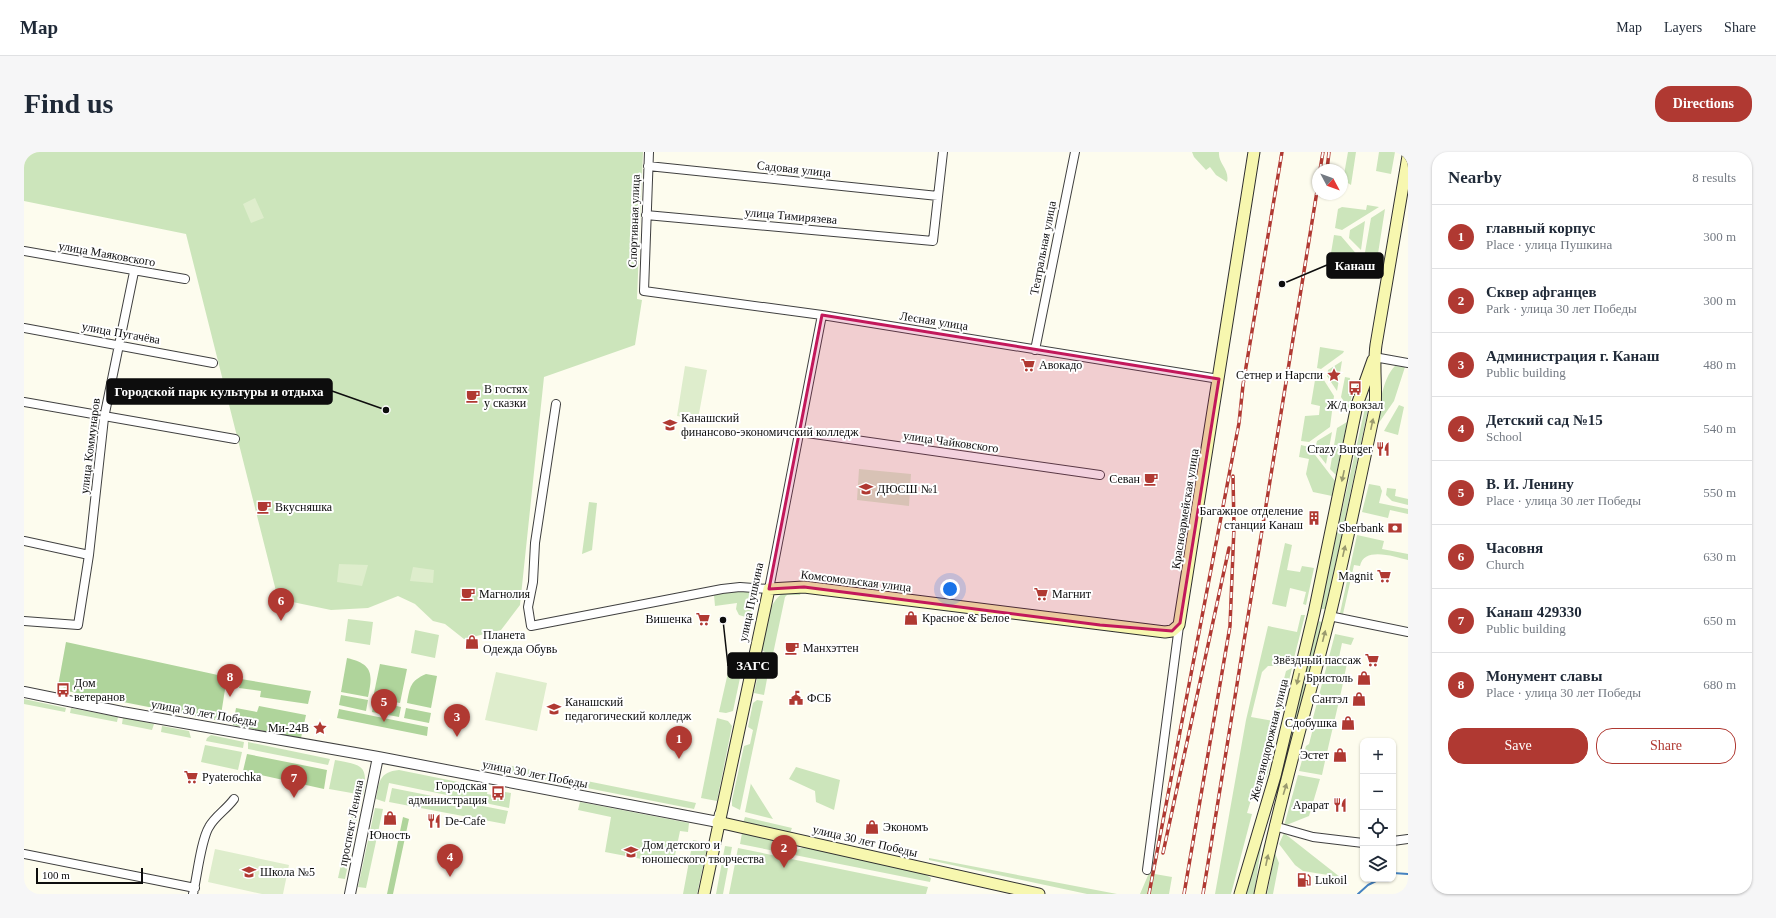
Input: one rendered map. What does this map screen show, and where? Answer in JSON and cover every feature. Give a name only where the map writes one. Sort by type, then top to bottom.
[{"type":"main road","name":"Красноармейская улица","points":[[1179,626],[1254,152]]},
{"type":"main road","name":"Железнодорожная улица","points":[[1240,894],[1275,776],[1314,613],[1357,405],[1374,357],[1408,156]]},
{"type":"main road","name":"Железнодорожная улица","points":[[1260,894],[1274,826],[1288,779],[1329,616],[1375,409],[1377,386],[1374,357]]},
{"type":"main road","name":"Комсомольская улица","points":[[769,589],[804,587],[1165,632]]},
{"type":"main road","name":"улица Пушкина","points":[[745,694],[769,589]]},
{"type":"main road","points":[[1314,613],[1329,616]]},
{"type":"main road","points":[[1165,632],[1172,631],[1179,626]]},
{"type":"main road","name":"улица Пушкина","points":[[704,894],[718,822]]},
{"type":"main road","name":"улица 30 лет Победы","points":[[718,822],[1039,894]]},
{"type":"street","name":"Спортивная улица","points":[[644,291],[649,152]]},
{"type":"street","points":[[938,196],[943,152]]},
{"type":"street","name":"Театральная улица","points":[[1035,350],[1075,152]]},
{"type":"street","name":"Садовая улица","points":[[648,166],[938,196]]},
{"type":"street","name":"улица Тимирязева","points":[[646,215],[933,241],[938,196]]},
{"type":"street","name":"улица Маяковского","points":[[24,251],[134,272],[185,279]]},
{"type":"street","name":"улица Коммунаров","points":[[24,621],[78,625],[89,555],[104,418],[134,272]]},
{"type":"street","name":"Лесная улица","points":[[644,291],[822,315],[1219,379]]},
{"type":"street","name":"улица Пушкина","points":[[769,589],[822,315]]},
{"type":"street","name":"улица Пугачёва","points":[[24,328],[213,363]]},
{"type":"street","points":[[1374,357],[1408,363]]},
{"type":"street","points":[[24,402],[104,418],[235,439]]},
{"type":"street","name":"Комсомольская улица","points":[[556,404],[535,543],[533,582],[528,607],[531,626],[722,589],[740,587],[769,589]]},
{"type":"street","name":"улица Чайковского","points":[[800,432],[1100,475]]},
{"type":"street","points":[[24,542],[89,555]]},
{"type":"street","points":[[1329,616],[1408,632]]},
{"type":"street","name":"Красноармейская улица","points":[[1147,870],[1179,626]]},
{"type":"street","points":[[1165,632],[1176,649]]},
{"type":"street","name":"улица 30 лет Победы","points":[[24,692],[122,712],[378,757],[718,822]]},
{"type":"street","name":"улица Пушкина","points":[[718,822],[745,694]]},
{"type":"street","name":"проспект Ленина","points":[[350,894],[378,757]]},
{"type":"street","points":[[24,854],[194,891],[206,831],[213,821],[224,812],[234,799]]},
{"type":"street","points":[[1274,826],[1312,837],[1360,842]]},
{"type":"street","points":[[1396,841],[1408,839]]},
{"type":"highlighted area","points":[[822,315],[1219,379],[1180,623],[1172,631],[1100,625],[804,587],[769,589]]},
{"type":"green space","points":[[24,152],[643,152],[637,299],[642,300],[635,345],[544,377],[520,605],[501,630],[464,639],[445,624],[433,621],[415,604],[398,596],[368,608],[331,610],[278,599],[186,234],[24,201]]},
{"type":"green space","points":[[1192,152],[1219,152],[1220,160],[1226,170],[1227,182],[1216,175],[1210,167],[1206,170],[1194,157]]},
{"type":"green space","points":[[1348,152],[1356,152],[1351,185],[1348,183],[1348,164],[1346,164]]},
{"type":"green space","points":[[1379,152],[1395,152],[1391,174],[1376,171]]},
{"type":"green space","points":[[255,198],[264,218],[251,223],[243,204]]},
{"type":"green space","points":[[1367,205],[1379,207],[1342,230],[1335,228],[1338,209],[1342,207],[1366,210]]},
{"type":"green space","points":[[1385,209],[1377,260],[1364,258],[1371,218]]},
{"type":"green space","points":[[1365,221],[1361,250],[1349,238],[1350,230]]},
{"type":"green space","points":[[1334,235],[1341,236],[1359,257],[1331,253]]},
{"type":"green space","points":[[1320,347],[1344,351],[1321,369],[1317,368]]},
{"type":"green space","points":[[1342,361],[1337,391],[1327,376],[1328,370]]},
{"type":"green space","points":[[685,366],[707,370],[698,419],[677,416]]},
{"type":"green space","points":[[1395,366],[1405,367],[1394,401],[1376,427],[1384,387],[1390,372]]},
{"type":"green space","points":[[1316,374],[1320,374],[1334,396],[1330,427],[1309,442],[1301,441],[1305,416],[1319,415],[1320,406],[1311,404]]},
{"type":"green space","points":[[1345,377],[1350,378],[1348,393],[1352,394],[1349,409],[1341,397]]},
{"type":"green space","points":[[1367,399],[1370,400],[1326,609],[1320,609]]},
{"type":"green space","points":[[1399,405],[1404,407],[1398,435],[1384,431]]},
{"type":"green space","points":[[1347,422],[1336,475],[1330,469],[1337,428]]},
{"type":"green space","points":[[1332,432],[1326,464],[1315,450],[1317,441]]},
{"type":"green space","points":[[1301,445],[1309,447],[1335,481],[1332,496],[1313,492],[1306,474],[1309,459],[1299,457]]},
{"type":"green space","points":[[859,469],[911,474],[909,506],[857,500]]},
{"type":"green space","points":[[1369,484],[1380,486],[1382,491],[1379,503],[1408,509],[1408,514],[1390,510],[1388,518],[1362,512]]},
{"type":"green space","points":[[1387,488],[1396,489],[1395,496],[1408,499],[1408,505],[1392,501],[1386,495]]},
{"type":"green space","points":[[589,502],[597,503],[592,550],[582,554]]},
{"type":"green space","points":[[1357,535],[1384,541],[1382,549],[1408,554],[1408,560],[1381,554],[1367,556],[1360,566],[1354,565],[1343,614],[1340,613]]},
{"type":"green space","points":[[1285,543],[1292,545],[1287,570],[1300,572],[1302,566],[1314,568],[1306,605],[1303,604],[1306,592],[1290,588],[1286,607],[1272,604]]},
{"type":"green space","points":[[339,564],[368,565],[362,586],[337,582]]},
{"type":"green space","points":[[413,567],[434,570],[433,583],[410,581]]},
{"type":"green space","points":[[754,588],[758,594],[749,618],[739,615],[736,609],[737,603],[715,606],[714,595]]},
{"type":"green space","points":[[785,592],[801,592],[800,595],[787,595],[785,597],[773,654],[766,653],[762,650],[770,609],[774,602]]},
{"type":"green space","points":[[1301,615],[1305,615],[1293,662],[1286,661],[1281,666],[1268,666],[1262,672],[1251,717],[1279,722],[1267,776],[1256,800],[1251,800],[1247,813],[1252,814],[1231,894],[1215,894],[1246,720],[1268,626],[1297,632]]},
{"type":"green space","points":[[348,619],[373,622],[370,645],[345,641]]},
{"type":"green space","points":[[1318,621],[1322,622],[1286,772],[1282,772]]},
{"type":"green space","points":[[415,630],[439,635],[435,658],[411,653]]},
{"type":"green space","points":[[1335,634],[1354,638],[1351,645],[1342,643],[1338,662],[1347,663],[1322,775],[1299,771],[1306,746],[1309,744],[1315,721],[1313,718]]},
{"type":"green space","points":[[66,642],[227,677],[220,721],[67,691],[67,688],[58,686]]},
{"type":"green space","points":[[732,655],[743,657],[742,659],[736,659],[732,676],[740,678],[733,711],[726,713],[719,712]]},
{"type":"green space","points":[[347,658],[362,663],[369,671],[370,682],[368,697],[341,692]]},
{"type":"green space","points":[[761,661],[770,663],[764,695],[754,693]]},
{"type":"green space","points":[[380,664],[407,669],[400,703],[373,698]]},
{"type":"green space","points":[[1292,668],[1280,718],[1275,715],[1286,671]]},
{"type":"green space","points":[[496,672],[547,683],[537,731],[485,720]]},
{"type":"green space","points":[[426,674],[437,676],[431,708],[407,703],[412,685],[417,679]]},
{"type":"green space","points":[[241,679],[311,691],[308,704],[260,697],[261,691],[239,688]]},
{"type":"green space","points":[[341,695],[368,700],[366,711],[339,705]]},
{"type":"green space","points":[[24,699],[66,708],[65,712],[24,704]]},
{"type":"green space","points":[[757,700],[763,701],[740,810],[732,806],[732,800],[744,746],[750,744],[753,730],[748,727],[753,703]]},
{"type":"green space","points":[[374,701],[401,707],[399,717],[372,712]]},
{"type":"green space","points":[[259,706],[306,715],[301,738],[233,725],[236,708],[257,712]]},
{"type":"green space","points":[[71,708],[118,717],[117,722],[70,713]]},
{"type":"green space","points":[[406,708],[431,713],[429,723],[404,718]]},
{"type":"green space","points":[[339,709],[428,727],[427,736],[337,718]]},
{"type":"green space","points":[[123,717],[154,724],[152,730],[122,724]]},
{"type":"green space","points":[[717,718],[728,721],[732,726],[717,801],[701,798]]},
{"type":"green space","points":[[162,726],[189,731],[191,738],[161,732]]},
{"type":"green space","points":[[211,735],[244,742],[243,748],[206,741]]},
{"type":"green space","points":[[248,742],[330,759],[328,765],[248,749]]},
{"type":"green space","points":[[205,745],[242,752],[238,770],[201,762]]},
{"type":"green space","points":[[247,754],[327,770],[324,789],[243,771]]},
{"type":"green space","points":[[335,760],[352,763],[361,768],[364,772],[365,778],[363,795],[329,789]]},
{"type":"green space","points":[[488,761],[531,770],[530,776],[486,767]]},
{"type":"green space","points":[[796,767],[840,780],[834,810],[816,802],[815,791],[789,779]]},
{"type":"green space","points":[[399,770],[488,788],[487,794],[503,797],[505,792],[511,793],[509,808],[389,783],[385,802],[376,799],[381,779],[387,773]]},
{"type":"green space","points":[[537,771],[696,803],[694,809],[536,778]]},
{"type":"green space","points":[[1298,775],[1320,779],[1309,816],[1284,826]]},
{"type":"green space","points":[[751,784],[773,819],[745,812]]},
{"type":"green space","points":[[392,788],[508,811],[505,824],[389,802]]},
{"type":"green space","points":[[355,801],[360,805],[345,879],[338,878]]},
{"type":"green space","points":[[580,802],[689,823],[688,832],[680,831],[673,865],[605,852],[611,817],[578,810]]},
{"type":"green space","points":[[375,808],[383,809],[366,888],[358,887]]},
{"type":"green space","points":[[403,817],[409,819],[393,894],[387,894]]},
{"type":"green space","points":[[745,817],[792,828],[790,833],[743,823]]},
{"type":"green space","points":[[742,833],[766,838],[792,851],[803,847],[923,873],[931,878],[930,882],[740,844]]},
{"type":"green space","points":[[1284,833],[1345,881],[1345,883],[1334,880],[1328,875],[1303,871],[1295,865],[1279,844]]},
{"type":"green space","points":[[1263,835],[1254,894],[1245,894]]},
{"type":"green space","points":[[693,840],[708,843],[697,894],[683,894]]},
{"type":"green space","points":[[725,846],[732,847],[723,894],[716,894]]},
{"type":"green space","points":[[738,848],[928,887],[926,894],[729,894]]},
{"type":"green space","name":"Школа №5","points":[[215,849],[289,865],[283,894],[262,894],[208,882]]},
{"type":"green space","points":[[1275,853],[1279,863],[1273,894],[1267,894]]},
{"type":"green space","points":[[929,858],[1117,894],[1087,894],[929,860]]},
{"type":"green space","points":[[1149,873],[1172,877],[1169,894],[1140,894]]},
{"type":"waterway","points":[[1396,873],[1408,874]]},
{"type":"waterway","points":[[1358,894],[1374,882]]},
{"type":"railway","points":[[1149,894],[1239,423],[1243,385],[1282,152]]},
{"type":"railway","points":[[1321,164],[1323,152]]},
{"type":"railway","points":[[1328,164],[1329,152]]},
{"type":"railway","points":[[1203,894],[1316,200]]},
{"type":"railway","points":[[1184,894],[1230,626],[1234,527],[1233,476]]},
{"type":"railway","points":[[1163,853],[1229,548]]},
{"type":"place","name":"Канаш","points":[[1282,284]]},
{"type":"place","name":"Авокадо","points":[[1028,365]]},
{"type":"place","name":"Сетнер и Нарспи","points":[[1334,375]]},
{"type":"place","name":"Ж/д вокзал","points":[[1355,388]]},
{"type":"place","name":"В гостях у сказки","points":[[473,396]]},
{"type":"place","name":"Городской парк культуры и отдыха","points":[[386,410]]},
{"type":"place","name":"Канашский финансово-экономичский колледж","points":[[670,425]]},
{"type":"place","name":"Crazy Burger","points":[[1383,449]]},
{"type":"place","name":"Севан","points":[[1151,479]]},
{"type":"place","name":"ДЮСШ №1","points":[[866,489]]},
{"type":"place","name":"Вкусняшка","points":[[264,507]]},
{"type":"place","name":"Багажное отделение станции Канаш","points":[[1314,518]]},
{"type":"place","name":"Sberbank","points":[[1395,528]]},
{"type":"place","name":"Magnit","points":[[1384,576]]},
{"type":"place","name":"Магнолия","points":[[468,594]]},
{"type":"place","name":"Магнит","points":[[1041,594]]},
{"type":"place","name":"Красное & Белое","points":[[911,618]]},
{"type":"place","name":"Вишенка","points":[[703,619]]},
{"type":"place","name":"ЗАГС","points":[[723,620]]},
{"type":"place","name":"Часовня","points":[[281,621]]},
{"type":"place","name":"Планета Одежда Обувь","points":[[472,642]]},
{"type":"place","name":"Манхэттен","points":[[792,648]]},
{"type":"place","name":"Звёздный пассаж","points":[[1372,660]]},
{"type":"place","name":"Бристоль","points":[[1364,678]]},
{"type":"place","name":"Дом ветеранов","points":[[63,690]]},
{"type":"place","name":"Монумент славы","points":[[230,697]]},
{"type":"place","name":"ФСБ","points":[[796,698]]},
{"type":"place","name":"Сантэл","points":[[1359,699]]},
{"type":"place","name":"Канашский педагогический колледж","points":[[554,709]]},
{"type":"place","name":"В. И. Ленину","points":[[384,722]]},
{"type":"place","name":"Сдобушка","points":[[1348,723]]},
{"type":"place","name":"Ми-24В","points":[[320,728]]},
{"type":"place","name":"Администрация г. Канаш","points":[[457,737]]},
{"type":"place","name":"Эстет","points":[[1340,755]]},
{"type":"place","name":"главный корпус","points":[[679,759]]},
{"type":"place","name":"Pyaterochka","points":[[191,777]]},
{"type":"place","name":"Городская администрация","points":[[498,793]]},
{"type":"place","name":"Канаш 429330","points":[[294,798]]},
{"type":"place","name":"Арарат","points":[[1340,805]]},
{"type":"place","name":"Юность","points":[[390,818]]},
{"type":"place","name":"De-Cafe","points":[[434,821]]},
{"type":"place","name":"Экономъ","points":[[872,827]]},
{"type":"place","name":"Дом детского и юношеского творчества","points":[[631,852]]},
{"type":"place","name":"Сквер афганцев","points":[[784,868]]},
{"type":"place","name":"Школа №5","points":[[249,872]]},
{"type":"place","name":"Детский сад №15","points":[[450,877]]},
{"type":"place","name":"Lukoil","points":[[1304,880]]}]
